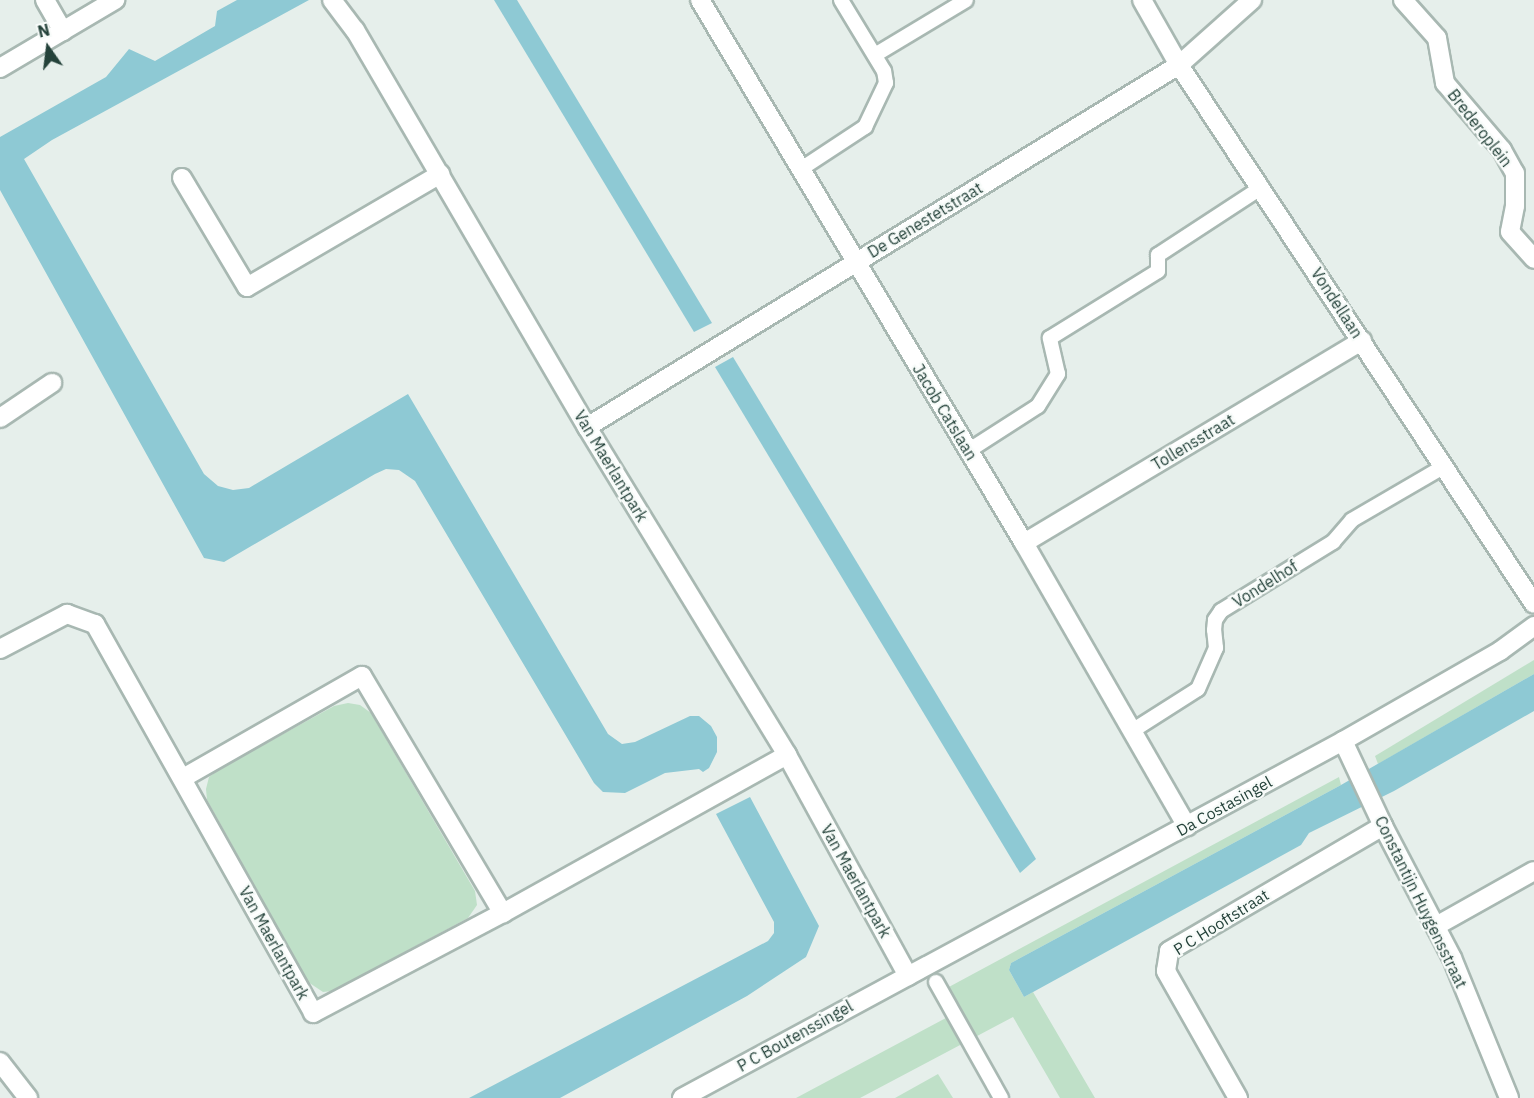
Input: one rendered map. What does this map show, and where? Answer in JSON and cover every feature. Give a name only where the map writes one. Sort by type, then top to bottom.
[{"type":"street","points":[[45,0],[63,31]]},
{"type":"street","points":[[0,68],[115,0]]},
{"type":"street","name":"Van Maerlantpark","points":[[332,0],[355,30],[587,427],[787,755],[908,976]]},
{"type":"street","name":"Jacob Catslaan","points":[[700,0],[1024,543],[1187,827]]},
{"type":"street","name":"Vondellaan","points":[[1142,0],[1179,65],[1262,187],[1534,604]]},
{"type":"street","name":"De Genestetstraat","points":[[587,427],[1179,65],[1252,0]]},
{"type":"street","name":"Brederoplein","points":[[1403,0],[1437,38],[1445,83],[1502,150],[1515,173],[1515,206],[1510,232],[1534,259]]},
{"type":"street","points":[[182,178],[247,287],[440,174]]},
{"type":"street","name":"Tollensstraat","points":[[1024,543],[1362,341]]},
{"type":"street","points":[[0,418],[52,383]]},
{"type":"street","name":"Van Maerlantpark","points":[[0,649],[67,614],[95,624],[313,1013],[503,913],[787,755]]},
{"type":"street","name":"Da Costasingel","points":[[908,976],[1343,741],[1500,651],[1534,626]]},
{"type":"street","points":[[183,778],[363,676],[503,913]]},
{"type":"street","name":"Constantijn Huygensstraat","points":[[1343,741],[1383,826],[1452,958],[1509,1098]]},
{"type":"street","name":"P C Hooftstraat","points":[[1238,1098],[1166,971],[1169,951],[1383,826]]},
{"type":"street","points":[[1436,927],[1534,871]]},
{"type":"street","name":"P C Boutenssingel","points":[[682,1098],[908,976]]},
{"type":"street","points":[[0,1062],[28,1098]]},
{"type":"lane","points":[[801,169],[865,127],[886,83],[884,71],[841,0]]},
{"type":"lane","points":[[875,56],[966,0]]},
{"type":"lane","points":[[968,451],[1038,406],[1058,374],[1050,338],[1158,271],[1158,255],[1262,187]]},
{"type":"lane","name":"Vondelhof","points":[[1131,731],[1198,689],[1208,673],[1216,648],[1215,620],[1221,611],[1333,542],[1352,520],[1443,467]]},
{"type":"lane","points":[[936,982],[1000,1098]]},
{"type":"green space","points":[[1534,660],[1534,674],[1378,764],[1375,756]]},
{"type":"green space","points":[[348,703],[360,705],[371,713],[475,891],[477,905],[468,918],[332,991],[323,992],[308,982],[207,800],[206,789],[209,777],[221,768],[334,706]]},
{"type":"green space","points":[[1339,777],[1341,785],[1011,963],[1009,970],[1024,997],[1033,992],[1095,1098],[1060,1098],[1013,1017],[860,1098],[796,1098],[959,1011],[947,988]]},
{"type":"green space","points":[[938,1074],[953,1098],[895,1098]]},
{"type":"water","points":[[237,0],[309,0],[52,140],[24,159],[204,474],[218,486],[233,490],[249,488],[408,394],[608,734],[622,744],[635,742],[690,716],[699,716],[711,726],[717,737],[717,752],[709,768],[703,772],[699,769],[665,773],[625,793],[603,792],[594,783],[415,481],[399,470],[386,469],[375,474],[224,562],[204,558],[0,190],[0,137],[106,77],[129,49],[155,61],[215,26],[217,11]]},
{"type":"water","points":[[494,0],[517,0],[712,323],[694,332]]},
{"type":"water","points":[[733,357],[1036,859],[1020,873],[715,367]]},
{"type":"water","points":[[1534,674],[1534,711],[1394,791],[1309,833],[1301,845],[1024,997],[1009,970],[1011,963],[1341,785]]},
{"type":"water","points":[[750,797],[819,926],[806,957],[747,996],[560,1098],[469,1098],[768,941],[774,933],[774,922],[716,814]]}]
